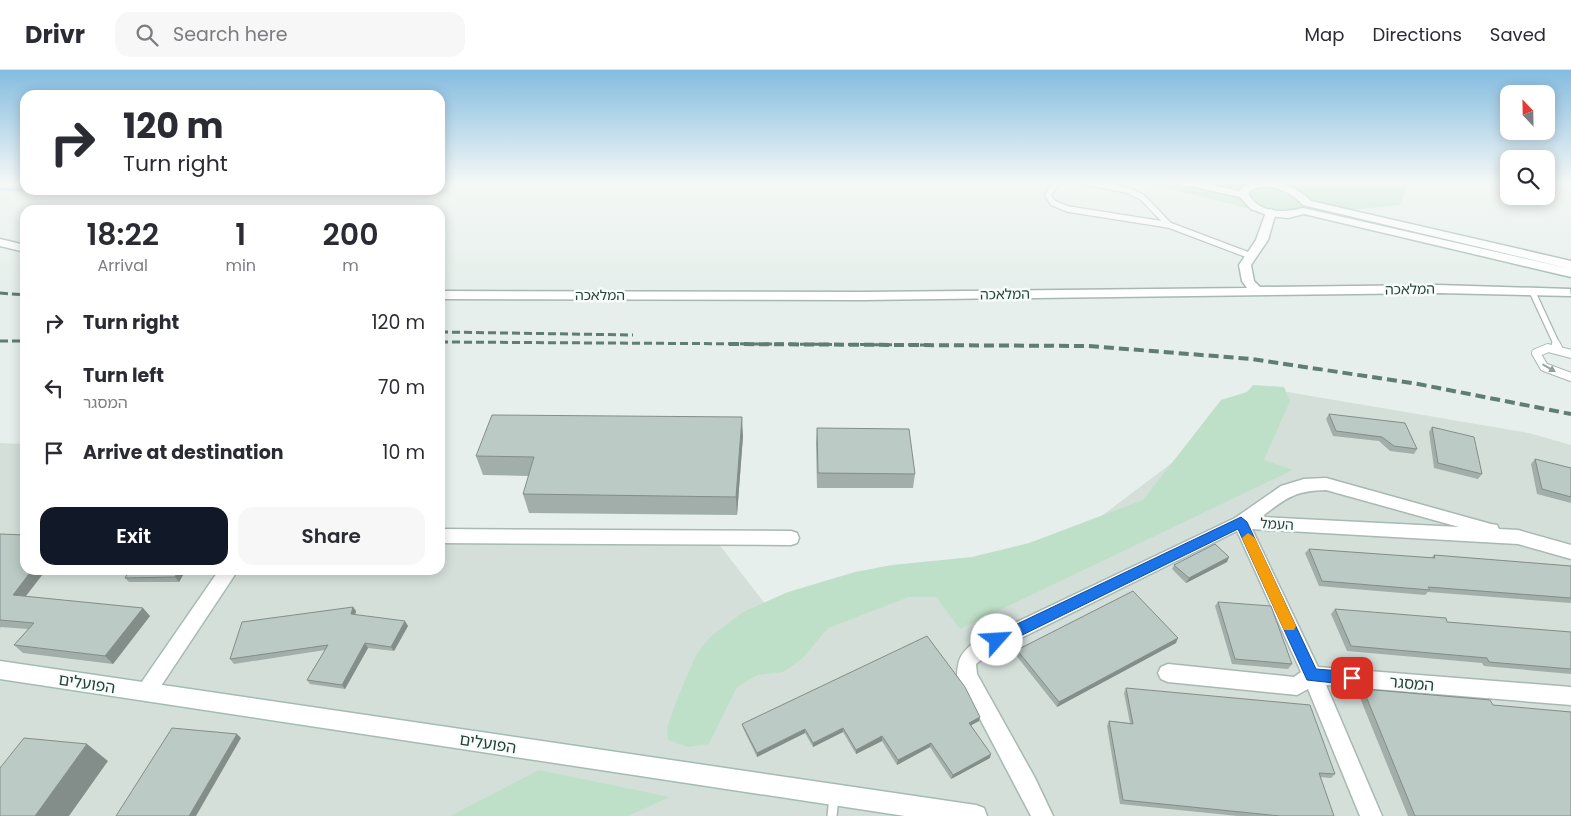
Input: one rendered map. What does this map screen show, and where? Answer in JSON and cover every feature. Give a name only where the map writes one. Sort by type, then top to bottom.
[{"type":"street","points":[[1256,291],[1245,272],[1245,265],[1266,231],[1270,217]]},
{"type":"street","points":[[1345,217],[1571,273]]},
{"type":"street","points":[[1350,217],[1571,265]]},
{"type":"street","points":[[0,242],[20,248]]},
{"type":"street","name":"המלאכה","points":[[445,295],[862,296],[1438,289],[1570,293]]},
{"type":"street","points":[[1371,816],[1312,675],[1241,522],[1287,490],[1304,485],[1326,484],[1518,537]]},
{"type":"street","name":"העמל","points":[[1042,816],[1028,785],[967,675],[967,660],[980,649],[1241,522],[1518,537],[1571,552]]},
{"type":"street","points":[[445,536],[791,538]]},
{"type":"street","points":[[146,692],[226,575]]},
{"type":"street","name":"הפועלים","points":[[0,670],[976,816]]},
{"type":"street","points":[[1168,673],[1297,686],[1312,675]]},
{"type":"street","name":"המסגר","points":[[1312,675],[1571,696]]},
{"type":"lane","points":[[1117,217],[1169,225],[1251,256]]},
{"type":"lane","points":[[1161,217],[1169,225]]},
{"type":"lane","points":[[1532,291],[1559,350]]},
{"type":"lane","points":[[1571,354],[1559,350],[1543,349],[1536,353],[1536,358],[1552,371],[1571,377]]},
{"type":"lane","points":[[832,816],[834,795]]},
{"type":"shaded area","points":[[1270,389],[1529,433],[1571,445],[1571,816],[0,816],[0,443],[20,444],[20,575],[445,575],[445,537],[718,543],[776,618],[1055,551]]},
{"type":"green space","points":[[1253,385],[1284,387],[1290,401],[1264,460],[1293,470],[960,629],[936,597],[909,597],[828,628],[802,659],[783,672],[758,675],[737,687],[709,744],[688,747],[668,740],[667,728],[696,655],[710,637],[743,612],[788,592],[855,572],[892,565],[972,557],[1029,543],[1143,500],[1221,400],[1247,392]]},
{"type":"green space","points":[[539,770],[670,797],[628,816],[450,816]]},
{"type":"building","points":[[1329,414],[1405,423],[1417,449],[1394,446],[1382,437],[1336,431]]},
{"type":"building","points":[[492,415],[742,417],[736,497],[523,494],[534,457],[476,456]]},
{"type":"building","points":[[1432,427],[1474,437],[1482,474],[1438,463]]},
{"type":"building","points":[[817,428],[909,429],[915,474],[818,473]]},
{"type":"building","points":[[1535,459],[1571,468],[1571,497],[1542,489]]},
{"type":"building","points":[[0,534],[20,535],[20,575],[28,575],[13,595],[143,608],[105,656],[14,645],[34,623],[0,620]]},
{"type":"building","points":[[1215,544],[1229,557],[1189,578],[1174,565]]},
{"type":"building","points":[[1309,549],[1435,558],[1434,555],[1571,566],[1571,598],[1428,587],[1430,590],[1322,581]]},
{"type":"building","points":[[127,575],[176,575],[175,577],[125,578]]},
{"type":"building","points":[[1133,591],[1178,638],[1059,702],[1017,650]]},
{"type":"building","points":[[1218,602],[1271,606],[1292,664],[1235,659]]},
{"type":"building","points":[[353,607],[351,614],[405,621],[391,647],[365,643],[342,685],[307,680],[328,645],[230,659],[242,622]]},
{"type":"building","points":[[1335,609],[1446,618],[1447,622],[1571,632],[1571,669],[1489,662],[1487,658],[1351,646]]},
{"type":"building","points":[[927,636],[965,687],[980,717],[969,723],[991,754],[953,775],[931,743],[898,760],[882,736],[856,750],[843,728],[813,743],[805,729],[757,753],[742,724]]},
{"type":"building","points":[[1126,688],[1310,705],[1335,774],[1319,773],[1334,816],[1280,816],[1123,800],[1109,721],[1133,724]]},
{"type":"building","points":[[1363,689],[1490,700],[1493,705],[1571,712],[1571,816],[1415,816]]},
{"type":"building","points":[[172,728],[237,734],[189,816],[116,816]]},
{"type":"building","points":[[24,738],[87,744],[35,816],[0,816],[0,768]]},
{"type":"railway","points":[[0,293],[20,295]]},
{"type":"railway","points":[[445,332],[633,335]]},
{"type":"railway","points":[[0,341],[20,341]]},
{"type":"railway","points":[[445,342],[932,345]]},
{"type":"railway","points":[[729,344],[1089,346],[1252,359],[1418,384],[1571,414]]},
{"type":"slow traffic","points":[[1248,538],[1289,626]]},
{"type":"route","points":[[997,640],[1241,522],[1312,675],[1352,678]]}]
